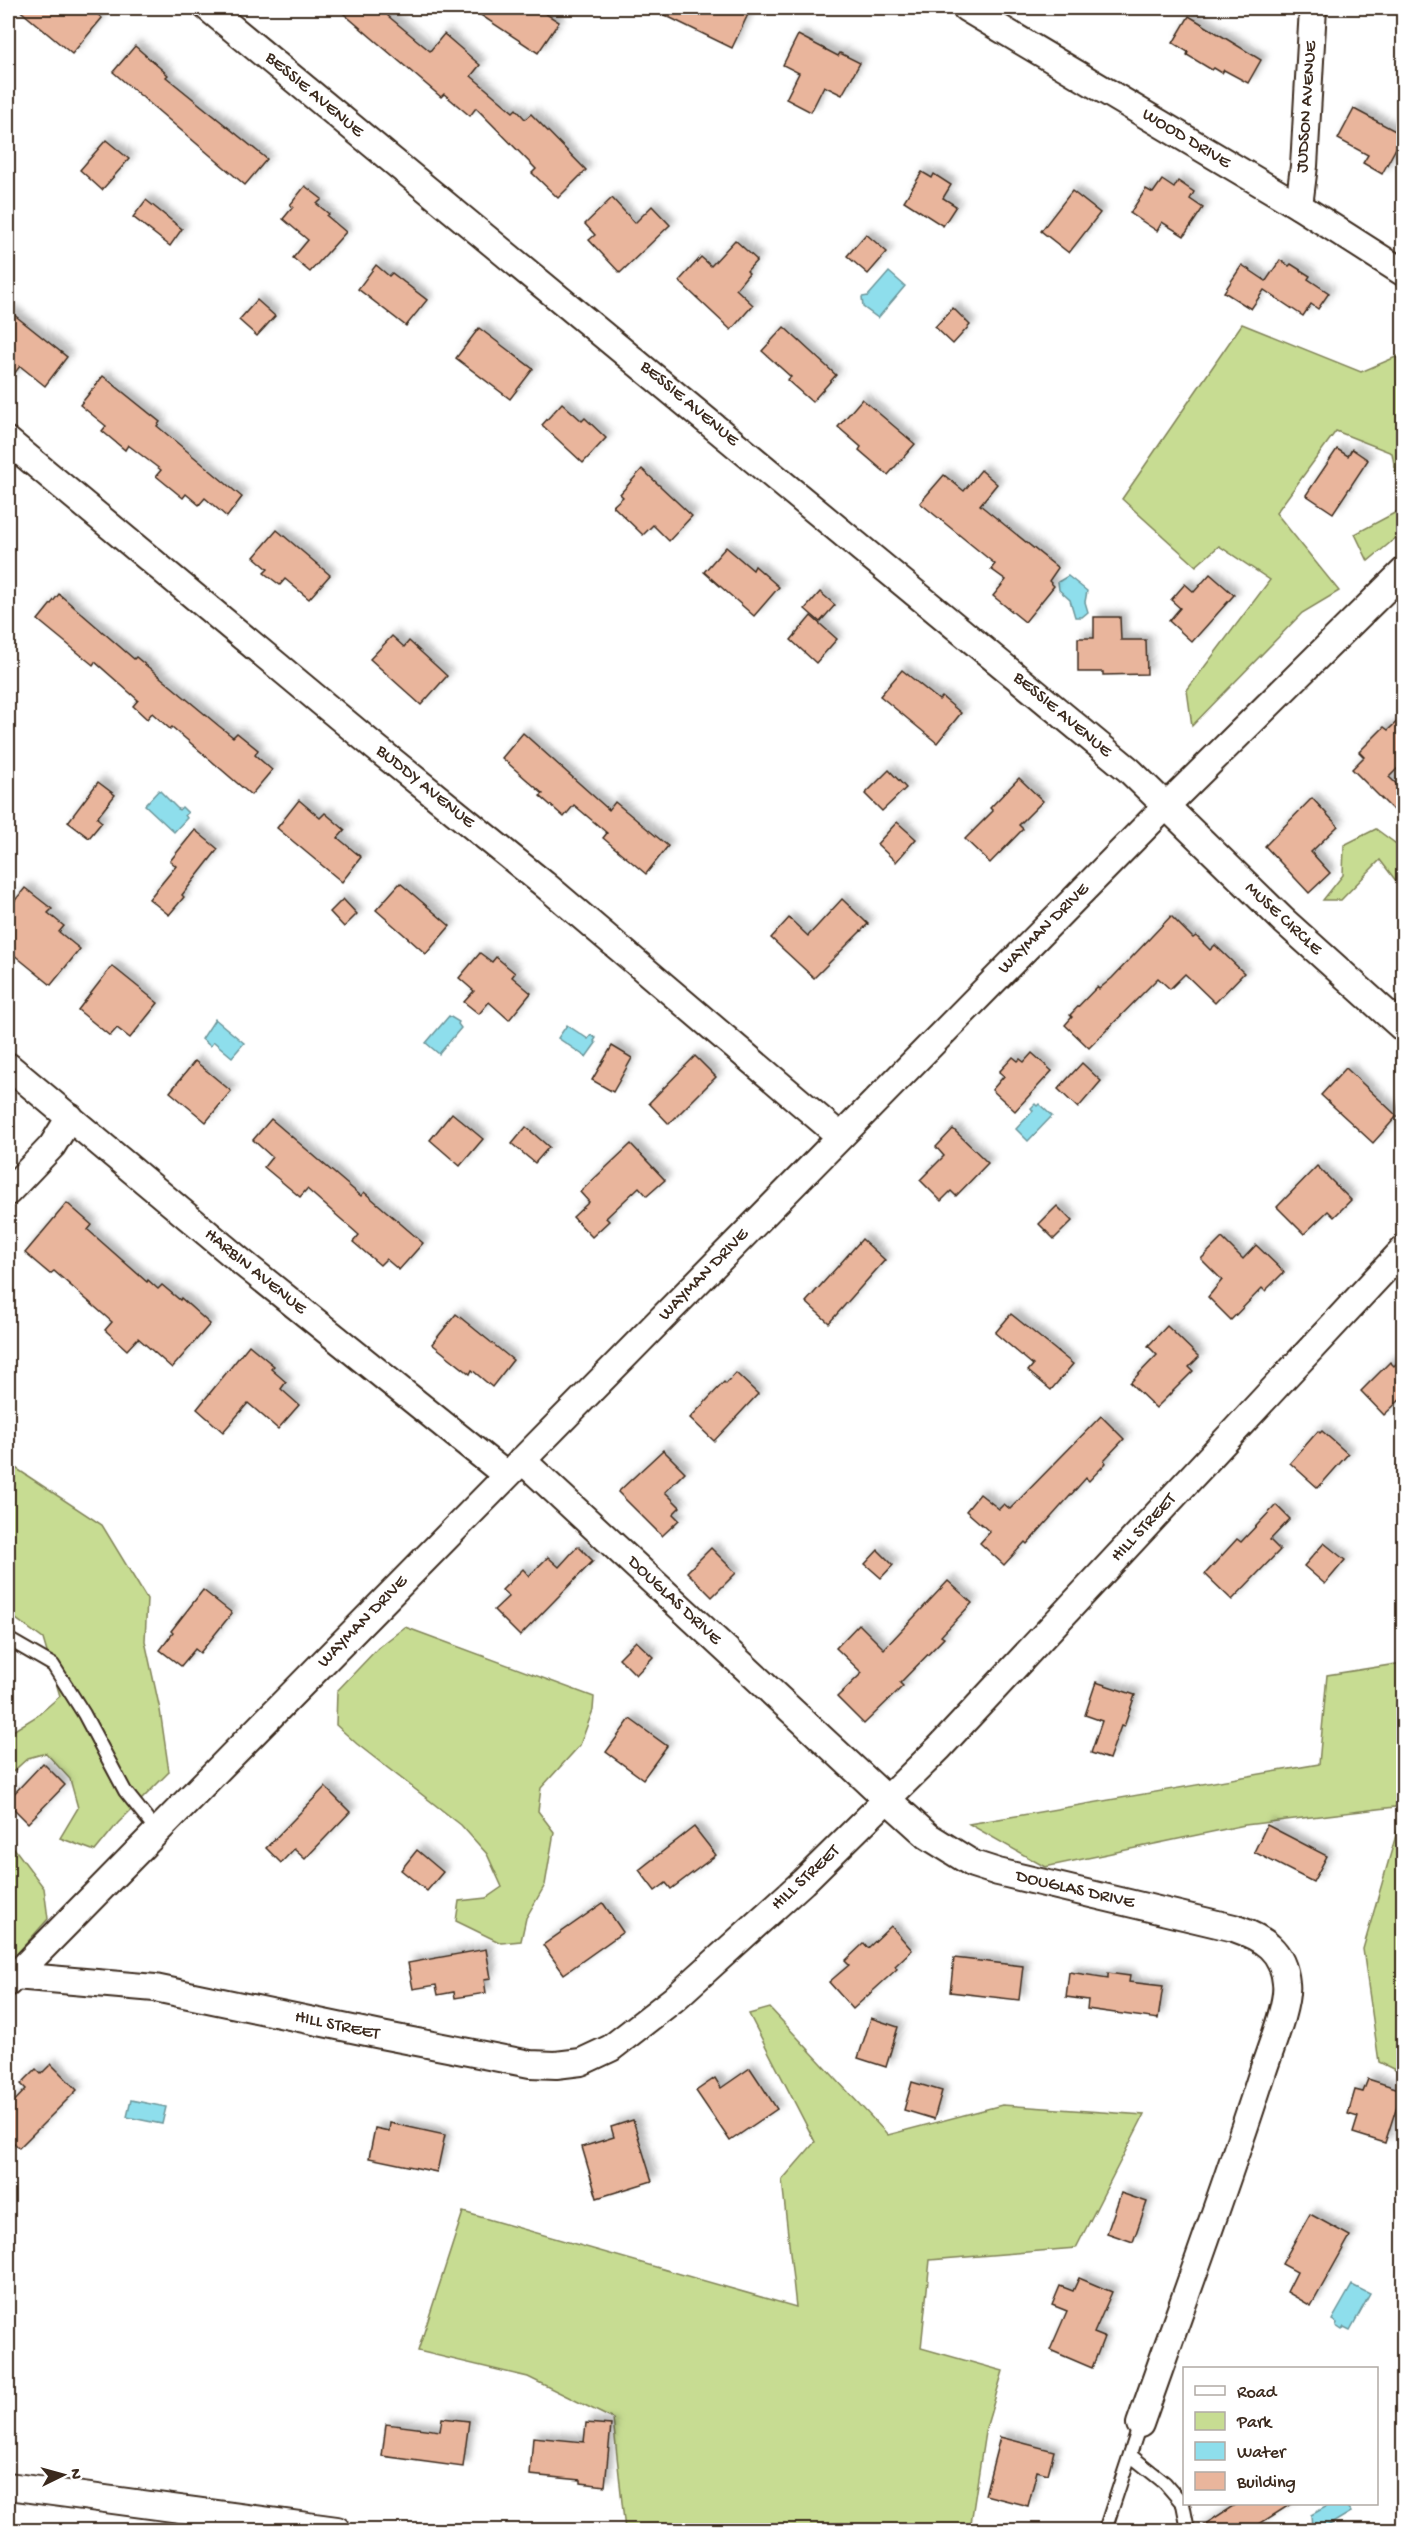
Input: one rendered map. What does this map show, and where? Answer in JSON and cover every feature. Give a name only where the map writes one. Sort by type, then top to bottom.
[{"type":"street","name":"BESSIE AVENUE","points":[[208,8],[1129,770],[1165,807]]},
{"type":"street","name":"WOOD DRIVE","points":[[966,8],[1299,206],[1404,273]]},
{"type":"street","name":"JUDSON AVENUE","points":[[1299,206],[1304,166],[1313,8]]},
{"type":"street","name":"BUDDY AVENUE","points":[[8,441],[375,747],[553,891],[840,1136]]},
{"type":"street","name":"WAYMAN DRIVE","points":[[11,1979],[1165,807],[1404,571]]},
{"type":"street","name":"MUSE CIRCLE","points":[[1165,807],[1284,921],[1404,1029]]},
{"type":"street","name":"HARBIN AVENUE","points":[[8,1066],[244,1264],[514,1467]]},
{"type":"street","points":[[8,1192],[52,1146],[70,1117]]},
{"type":"street","name":"HILL STREET","points":[[11,1979],[155,1988],[530,2064],[556,2065],[581,2062],[611,2048],[674,1999],[803,1882],[888,1800],[1404,1249]]},
{"type":"street","name":"DOUGLAS DRIVE","points":[[514,1467],[928,1836],[973,1864],[998,1872],[1234,1928],[1257,1936],[1268,1945],[1282,1966],[1287,1995],[1258,2086],[1140,2424]]},
{"type":"street","points":[[8,2486],[337,2530]]},
{"type":"lane","points":[[8,1639],[53,1665],[84,1714],[125,1791],[157,1831]]},
{"type":"lane","points":[[1105,2530],[1140,2424]]},
{"type":"lane","points":[[1130,2455],[1165,2483],[1183,2504]]},
{"type":"lane","points":[[1183,2505],[1188,2530]]},
{"type":"green space","points":[[1242,324],[1361,372],[1403,354],[1403,532],[1368,561],[1355,534],[1402,509],[1392,453],[1336,431],[1276,513],[1339,591],[1302,613],[1192,726],[1187,690],[1270,580],[1219,546],[1196,566],[1122,499]]},
{"type":"green space","points":[[1376,829],[1403,849],[1403,890],[1380,860],[1341,900],[1323,900],[1343,875],[1344,845]]},
{"type":"green space","points":[[8,1463],[102,1525],[147,1599],[145,1641],[160,1710],[169,1772],[118,1823],[95,1851],[60,1838],[78,1808],[70,1779],[46,1753],[28,1758],[8,1776],[8,1734],[37,1716],[60,1696],[43,1639],[8,1613]]},
{"type":"green space","points":[[405,1627],[594,1697],[593,1710],[580,1745],[541,1788],[538,1811],[554,1832],[545,1885],[526,1918],[521,1941],[501,1943],[456,1921],[459,1901],[486,1898],[502,1887],[487,1854],[461,1825],[336,1725],[337,1691],[378,1648]]},
{"type":"green space","points":[[1403,1663],[1403,1806],[1245,1825],[1045,1867],[969,1824],[1319,1764],[1327,1675]]},
{"type":"green space","points":[[1403,1811],[1403,2074],[1379,2062],[1363,1949]]},
{"type":"green space","points":[[8,1840],[44,1888],[48,1919],[8,1964]]},
{"type":"green space","points":[[770,2008],[888,2135],[1002,2105],[1144,2115],[1076,2248],[930,2260],[921,2348],[1003,2371],[985,2432],[970,2530],[625,2530],[613,2419],[528,2377],[418,2351],[463,2212],[796,2307],[782,2180],[815,2142],[749,2014]]},
{"type":"water","points":[[889,272],[905,286],[878,318],[863,307],[862,297],[868,296]]},
{"type":"water","points":[[1068,576],[1087,591],[1085,602],[1088,612],[1082,617],[1075,617],[1070,600],[1059,590],[1058,582]]},
{"type":"water","points":[[159,790],[179,810],[182,807],[188,813],[185,815],[187,818],[174,832],[145,805]]},
{"type":"water","points":[[449,1016],[459,1022],[461,1028],[439,1054],[426,1043]]},
{"type":"water","points":[[215,1019],[244,1043],[232,1057],[214,1042],[210,1046],[202,1039]]},
{"type":"water","points":[[567,1025],[588,1039],[591,1035],[596,1038],[594,1041],[596,1043],[586,1057],[558,1038]]},
{"type":"water","points":[[1035,1104],[1037,1106],[1039,1104],[1052,1116],[1028,1141],[1016,1129],[1033,1111],[1031,1108]]},
{"type":"water","points":[[131,2100],[166,2107],[162,2124],[127,2117]]},
{"type":"water","points":[[1352,2285],[1370,2294],[1350,2330],[1344,2327],[1342,2330],[1332,2320]]},
{"type":"water","points":[[1329,2505],[1346,2505],[1351,2512],[1321,2530],[1312,2527],[1311,2515]]},
{"type":"building","points":[[17,8],[90,8],[102,18],[72,54]]},
{"type":"building","points":[[337,8],[394,8],[388,16],[430,51],[444,34],[480,65],[471,76],[513,112],[516,109],[525,119],[531,114],[586,170],[558,198],[532,173],[536,169],[476,108],[470,116],[444,94],[441,97]]},
{"type":"building","points":[[470,8],[537,8],[559,22],[538,53]]},
{"type":"building","points":[[650,8],[751,8],[732,48]]},
{"type":"building","points":[[1189,16],[1261,60],[1248,83],[1224,70],[1222,73],[1214,68],[1212,70],[1187,55],[1188,52],[1173,43]]},
{"type":"building","points":[[798,35],[838,56],[840,53],[860,63],[842,95],[824,86],[811,112],[786,99],[799,73],[783,65]]},
{"type":"building","points":[[135,46],[168,75],[166,77],[267,159],[245,185],[113,72]]},
{"type":"building","points":[[1354,109],[1403,135],[1382,174],[1363,163],[1368,155],[1338,139]]},
{"type":"building","points":[[106,140],[129,159],[102,190],[80,170]]},
{"type":"building","points":[[922,172],[932,178],[934,174],[951,185],[943,198],[956,206],[943,226],[904,201]]},
{"type":"building","points":[[1162,180],[1174,188],[1178,181],[1194,192],[1190,199],[1203,208],[1184,236],[1162,222],[1157,231],[1130,213],[1146,189],[1153,193]]},
{"type":"building","points":[[305,186],[322,199],[317,204],[346,232],[310,272],[293,258],[308,240],[283,219],[293,207],[290,205]]},
{"type":"building","points":[[1072,191],[1100,213],[1069,253],[1041,231]]},
{"type":"building","points":[[612,198],[635,223],[652,206],[670,225],[620,273],[589,240],[595,235],[585,224]]},
{"type":"building","points":[[146,200],[182,229],[170,246],[133,217]]},
{"type":"building","points":[[866,234],[887,252],[868,274],[847,256]]},
{"type":"building","points":[[735,240],[757,260],[736,289],[753,305],[731,330],[679,281],[701,257],[711,266]]},
{"type":"building","points":[[1280,260],[1310,276],[1308,279],[1329,293],[1318,309],[1311,304],[1303,316],[1264,290],[1251,309],[1224,292],[1242,265],[1266,281]]},
{"type":"building","points":[[376,265],[389,276],[392,273],[427,300],[406,326],[358,289]]},
{"type":"building","points":[[257,300],[275,316],[257,336],[239,320]]},
{"type":"building","points":[[953,308],[970,325],[953,344],[935,327]]},
{"type":"building","points":[[8,310],[67,357],[45,386],[20,366],[8,382]]},
{"type":"building","points":[[784,327],[836,375],[812,402],[787,380],[791,377],[762,351]]},
{"type":"building","points":[[479,328],[533,369],[510,399],[456,358]]},
{"type":"building","points":[[103,376],[160,422],[157,426],[242,497],[227,517],[205,498],[199,505],[186,494],[183,498],[156,476],[161,470],[128,445],[125,450],[102,431],[106,426],[80,405]]},
{"type":"building","points":[[862,399],[915,444],[888,475],[859,450],[861,447],[838,427]]},
{"type":"building","points":[[562,403],[582,421],[585,418],[606,438],[583,463],[542,425]]},
{"type":"building","points":[[1337,449],[1348,456],[1352,449],[1368,460],[1333,513],[1306,495]]},
{"type":"building","points":[[642,469],[692,516],[669,541],[653,525],[643,535],[613,506],[623,497],[620,494]]},
{"type":"building","points":[[981,470],[997,484],[980,505],[1058,568],[1049,581],[1054,586],[1025,622],[993,596],[1006,580],[991,569],[995,564],[920,503],[944,475],[964,491]]},
{"type":"building","points":[[277,530],[330,575],[309,599],[285,579],[280,585],[264,573],[268,569],[254,557]]},
{"type":"building","points":[[726,547],[753,570],[755,566],[779,587],[754,616],[704,572]]},
{"type":"building","points":[[1210,574],[1234,595],[1192,642],[1169,621],[1180,608],[1171,600],[1185,584],[1194,592]]},
{"type":"building","points":[[820,592],[835,605],[820,622],[805,609]]},
{"type":"building","points":[[59,594],[134,659],[136,657],[233,737],[237,733],[258,750],[255,755],[272,770],[251,795],[172,727],[170,729],[152,713],[147,719],[133,706],[138,700],[95,662],[93,665],[38,620]]},
{"type":"building","points":[[811,616],[837,639],[816,663],[791,640]]},
{"type":"building","points":[[1094,617],[1120,617],[1121,640],[1146,640],[1147,674],[1103,675],[1103,672],[1078,672],[1078,638],[1094,638]]},
{"type":"building","points":[[392,636],[404,647],[409,641],[447,676],[421,705],[370,659]]},
{"type":"building","points":[[902,670],[939,700],[942,697],[961,713],[937,743],[880,696]]},
{"type":"building","points":[[1404,715],[1404,762],[1389,777],[1404,791],[1404,799],[1393,810],[1352,769],[1364,757],[1359,752],[1384,727],[1388,730]]},
{"type":"building","points":[[523,733],[609,810],[615,802],[668,846],[646,874],[603,838],[607,833],[574,805],[564,817],[540,796],[543,794],[502,758]]},
{"type":"building","points":[[889,770],[906,788],[882,811],[865,794]]},
{"type":"building","points":[[1019,778],[1043,801],[1019,825],[1023,829],[990,863],[965,839],[993,811],[990,808]]},
{"type":"building","points":[[98,782],[115,795],[97,818],[102,822],[89,838],[68,822]]},
{"type":"building","points":[[1312,798],[1338,826],[1311,852],[1330,873],[1309,893],[1265,846]]},
{"type":"building","points":[[299,800],[320,818],[325,813],[345,830],[338,838],[361,857],[342,882],[277,828]]},
{"type":"building","points":[[897,822],[916,839],[896,862],[877,844]]},
{"type":"building","points":[[195,830],[218,849],[169,915],[149,899],[176,866],[170,861]]},
{"type":"building","points":[[400,883],[450,926],[426,954],[376,910]]},
{"type":"building","points":[[25,888],[52,909],[48,913],[64,926],[59,932],[80,949],[51,985],[8,950],[8,909]]},
{"type":"building","points":[[343,899],[357,914],[344,927],[330,912]]},
{"type":"building","points":[[842,899],[868,924],[814,978],[771,938],[789,918],[808,936]]},
{"type":"building","points":[[1171,916],[1193,938],[1196,936],[1210,950],[1215,945],[1244,973],[1215,1003],[1185,974],[1170,989],[1158,978],[1089,1048],[1065,1025],[1072,1017],[1070,1015],[1097,987],[1099,989],[1112,978]]},
{"type":"building","points":[[480,953],[492,962],[496,957],[515,973],[512,977],[531,993],[509,1020],[489,1002],[479,1014],[464,1002],[474,991],[459,978]]},
{"type":"building","points":[[112,966],[158,1003],[130,1038],[117,1028],[110,1036],[78,1010]]},
{"type":"building","points":[[612,1046],[632,1058],[613,1092],[592,1080]]},
{"type":"building","points":[[1032,1053],[1052,1071],[1015,1111],[992,1090],[1004,1076],[999,1072],[1013,1057],[1024,1062]]},
{"type":"building","points":[[695,1056],[716,1077],[669,1124],[649,1103]]},
{"type":"building","points":[[195,1061],[231,1091],[206,1122],[170,1092]]},
{"type":"building","points":[[1082,1063],[1101,1081],[1078,1108],[1058,1089]]},
{"type":"building","points":[[1346,1068],[1397,1116],[1373,1143],[1321,1095]]},
{"type":"building","points":[[452,1113],[483,1139],[460,1166],[430,1140]]},
{"type":"building","points":[[271,1119],[361,1196],[364,1192],[423,1243],[399,1270],[386,1259],[380,1265],[353,1242],[359,1235],[307,1189],[300,1197],[264,1167],[272,1157],[253,1140]]},
{"type":"building","points":[[526,1127],[549,1147],[535,1163],[512,1144]]},
{"type":"building","points":[[953,1129],[988,1163],[956,1196],[951,1191],[941,1201],[920,1180],[944,1156],[936,1147]]},
{"type":"building","points":[[631,1144],[665,1180],[647,1196],[639,1187],[606,1218],[609,1221],[592,1237],[573,1217],[589,1202],[580,1192]]},
{"type":"building","points":[[1317,1166],[1351,1200],[1334,1217],[1328,1211],[1304,1234],[1277,1207]]},
{"type":"building","points":[[67,1203],[92,1225],[88,1230],[147,1282],[148,1280],[158,1289],[162,1285],[180,1300],[181,1298],[210,1324],[172,1368],[138,1338],[127,1350],[105,1330],[112,1322],[54,1271],[50,1274],[25,1253]]},
{"type":"building","points":[[1057,1206],[1072,1221],[1054,1239],[1039,1224]]},
{"type":"building","points":[[1222,1238],[1243,1259],[1256,1245],[1284,1272],[1265,1291],[1262,1288],[1231,1320],[1208,1297],[1222,1280],[1201,1259]]},
{"type":"building","points":[[862,1239],[885,1260],[829,1323],[806,1302]]},
{"type":"building","points":[[456,1314],[513,1360],[492,1387],[472,1370],[470,1374],[432,1344]]},
{"type":"building","points":[[1011,1314],[1073,1364],[1051,1390],[1028,1371],[1033,1365],[995,1333]]},
{"type":"building","points":[[1167,1326],[1199,1357],[1189,1367],[1193,1371],[1156,1408],[1130,1383],[1157,1355],[1148,1346]]},
{"type":"building","points":[[249,1345],[274,1366],[271,1369],[286,1382],[281,1389],[299,1405],[278,1429],[248,1403],[223,1432],[197,1409]]},
{"type":"building","points":[[1404,1356],[1404,1396],[1384,1415],[1361,1391],[1390,1362],[1394,1366]]},
{"type":"building","points":[[736,1373],[758,1394],[714,1441],[690,1418],[724,1382],[726,1384]]},
{"type":"building","points":[[1101,1416],[1124,1439],[1104,1460],[1106,1463],[1089,1481],[1086,1478],[1027,1544],[1025,1542],[1004,1565],[980,1543],[990,1532],[966,1511],[980,1494],[999,1509],[1004,1504],[1010,1509]]},
{"type":"building","points":[[1318,1431],[1320,1433],[1322,1431],[1348,1454],[1318,1488],[1290,1463]]},
{"type":"building","points":[[663,1450],[685,1472],[665,1492],[680,1507],[673,1514],[679,1520],[662,1536],[618,1492]]},
{"type":"building","points":[[1276,1505],[1290,1519],[1270,1540],[1280,1550],[1232,1600],[1205,1574],[1237,1539],[1241,1542]]},
{"type":"building","points":[[1324,1543],[1345,1560],[1325,1584],[1304,1566]]},
{"type":"building","points":[[578,1546],[593,1561],[520,1636],[494,1610],[509,1596],[502,1590],[523,1569],[529,1576],[548,1557],[559,1567]]},
{"type":"building","points":[[711,1548],[736,1573],[712,1597],[687,1572]]},
{"type":"building","points":[[878,1550],[893,1565],[881,1578],[865,1564]]},
{"type":"building","points":[[948,1581],[972,1603],[941,1636],[944,1638],[900,1683],[903,1686],[864,1724],[837,1697],[862,1673],[836,1648],[859,1624],[884,1649]]},
{"type":"building","points":[[203,1590],[232,1613],[200,1653],[195,1649],[181,1666],[160,1650],[173,1633],[171,1631]]},
{"type":"building","points":[[636,1641],[653,1657],[636,1675],[619,1658]]},
{"type":"building","points":[[1096,1682],[1135,1695],[1124,1727],[1121,1726],[1109,1759],[1091,1753],[1102,1721],[1085,1715]]},
{"type":"building","points":[[630,1719],[667,1746],[643,1779],[606,1752]]},
{"type":"building","points":[[43,1763],[65,1785],[28,1823],[8,1803],[8,1800]]},
{"type":"building","points":[[325,1787],[350,1812],[305,1859],[294,1849],[281,1863],[266,1848]]},
{"type":"building","points":[[1267,1825],[1327,1856],[1313,1882],[1254,1852]]},
{"type":"building","points":[[694,1827],[716,1855],[671,1889],[666,1883],[655,1891],[639,1870]]},
{"type":"building","points":[[417,1850],[443,1872],[427,1891],[401,1870]]},
{"type":"building","points":[[603,1903],[623,1932],[564,1974],[543,1945]]},
{"type":"building","points":[[891,1926],[912,1950],[895,1966],[897,1969],[853,2009],[829,1982],[849,1965],[845,1961],[864,1943],[868,1948]]},
{"type":"building","points":[[486,1949],[491,1978],[484,1979],[486,1993],[455,1998],[454,1992],[438,1995],[436,1985],[413,1989],[408,1963]]},
{"type":"building","points":[[954,1958],[1023,1966],[1019,2000],[950,1992]]},
{"type":"building","points":[[1069,1972],[1108,1978],[1108,1973],[1130,1976],[1129,1982],[1163,1986],[1158,2019],[1087,2009],[1088,2000],[1066,1997]]},
{"type":"building","points":[[871,2018],[898,2027],[886,2067],[858,2058]]},
{"type":"building","points":[[51,2064],[77,2090],[19,2148],[8,2137],[8,2108],[26,2089],[21,2084],[36,2069],[41,2074]]},
{"type":"building","points":[[750,2068],[777,2109],[730,2141],[696,2091],[715,2078],[721,2088]]},
{"type":"building","points":[[1368,2079],[1402,2090],[1385,2143],[1353,2133],[1358,2117],[1348,2114],[1355,2090],[1363,2092]]},
{"type":"building","points":[[912,2082],[942,2091],[934,2119],[904,2110]]},
{"type":"building","points":[[633,2120],[652,2181],[597,2198],[582,2147],[614,2137],[611,2127]]},
{"type":"building","points":[[390,2123],[445,2135],[437,2172],[369,2158],[375,2128],[389,2131]]},
{"type":"building","points":[[1121,2193],[1147,2202],[1133,2242],[1107,2233]]},
{"type":"building","points":[[1310,2214],[1350,2236],[1311,2306],[1287,2292],[1297,2272],[1282,2264]]},
{"type":"building","points":[[1079,2278],[1112,2292],[1094,2333],[1104,2337],[1092,2368],[1050,2350],[1067,2311],[1052,2305],[1060,2286],[1073,2291]]},
{"type":"building","points":[[442,2418],[469,2421],[463,2467],[382,2456],[386,2424],[440,2431]]},
{"type":"building","points":[[586,2423],[611,2425],[605,2486],[581,2483],[581,2480],[530,2475],[533,2437],[584,2442]]},
{"type":"building","points":[[1000,2437],[1054,2451],[1048,2474],[1037,2471],[1028,2506],[985,2495]]},
{"type":"building","points":[[1234,2505],[1289,2505],[1250,2530],[1196,2530]]}]
